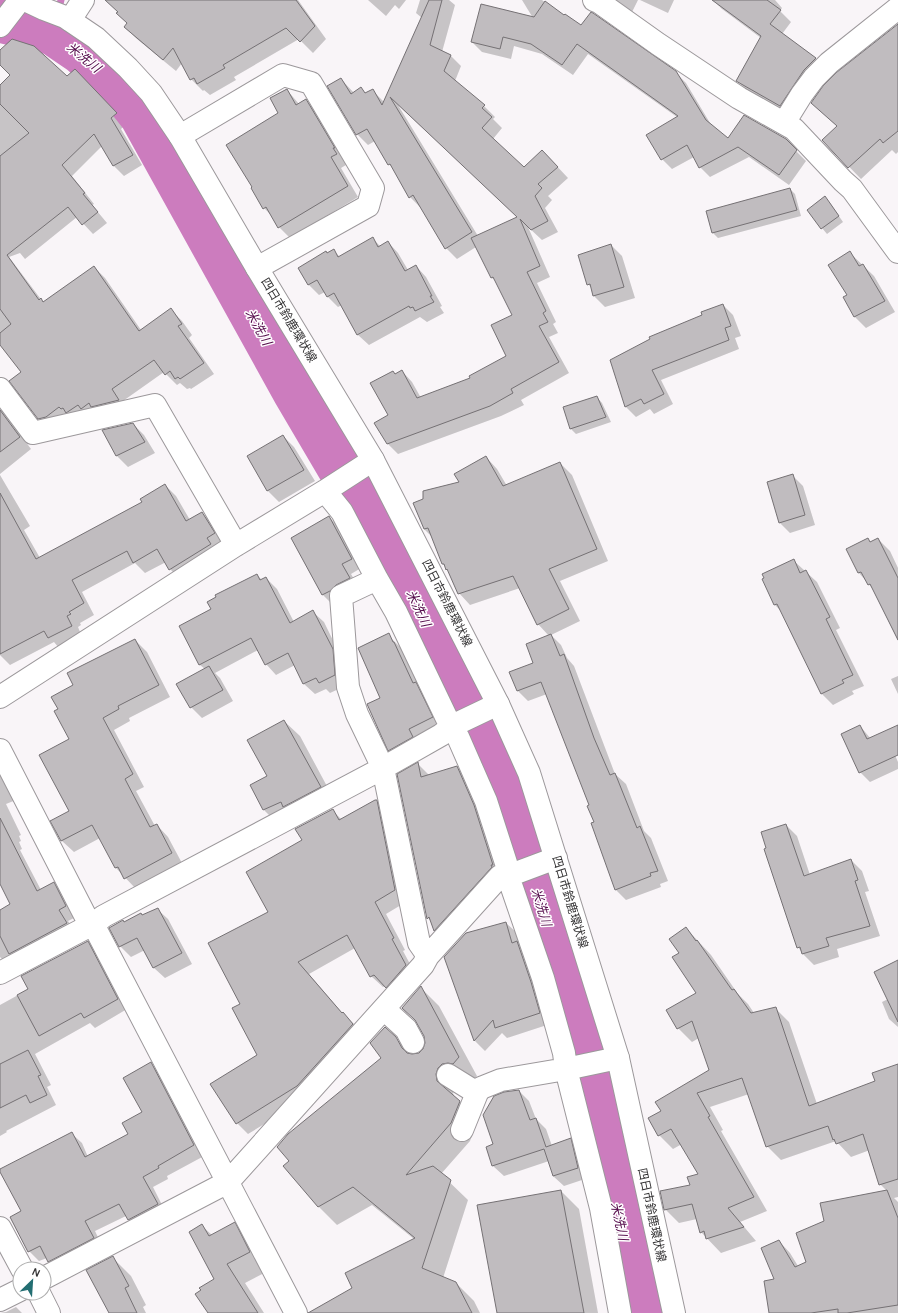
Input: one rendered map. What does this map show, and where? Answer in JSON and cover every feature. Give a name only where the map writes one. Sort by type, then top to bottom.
[{"type":"street","points":[[0,26],[20,0]]},
{"type":"street","points":[[67,18],[83,0]]},
{"type":"street","points":[[594,0],[739,98],[794,129],[852,189],[898,252]]},
{"type":"street","name":"四日市鈴鹿環状線","points":[[35,5],[67,18],[96,38],[128,68],[150,93],[180,136],[368,463],[529,773],[550,861],[615,1058],[674,1313]]},
{"type":"street","points":[[784,123],[814,78],[834,59],[898,8]]},
{"type":"street","points":[[180,136],[283,75],[311,83],[369,181],[373,188],[368,206],[257,268]]},
{"type":"street","points":[[0,389],[33,433],[155,405],[236,544]]},
{"type":"street","points":[[0,697],[236,544],[368,463]]},
{"type":"street","points":[[327,489],[342,512],[396,612],[458,738],[486,801],[543,978],[564,1053],[601,1208],[620,1313]]},
{"type":"street","points":[[377,579],[341,596],[348,688],[357,714],[383,768],[419,943],[428,956]]},
{"type":"street","points":[[0,973],[383,768],[441,735],[452,726],[495,706]]},
{"type":"street","points":[[0,750],[296,1313]]},
{"type":"street","points":[[52,1274],[228,1182],[384,1009],[423,965],[428,956],[500,876],[509,875],[550,861]]},
{"type":"street","points":[[384,1009],[406,1029],[413,1042]]},
{"type":"street","points":[[462,1130],[477,1093],[481,1088],[501,1080],[568,1069],[615,1058]]},
{"type":"street","points":[[448,1075],[477,1093]]},
{"type":"street","points":[[0,1228],[18,1261]]},
{"type":"street","points":[[0,1300],[12,1294]]},
{"type":"street","points":[[43,1301],[50,1313]]},
{"type":"building","points":[[105,0],[296,0],[315,26],[300,42],[286,28],[223,65],[225,68],[197,84],[194,78],[190,80],[173,48],[163,60],[124,27],[127,23]]},
{"type":"building","points":[[429,0],[442,0],[430,45],[451,55],[444,71],[485,105],[482,108],[492,117],[482,128],[524,167],[542,150],[558,167],[538,184],[542,188],[535,196],[548,221],[531,230],[520,219],[540,266],[527,272],[546,311],[543,313],[548,322],[539,326],[559,362],[511,389],[513,393],[490,406],[387,444],[374,423],[388,415],[370,383],[393,371],[395,374],[402,370],[417,398],[470,378],[469,376],[506,356],[491,325],[512,315],[471,238],[517,217],[390,97],[472,232],[445,249],[413,195],[409,198],[390,164],[388,165],[367,129],[356,135],[327,86],[341,78],[351,94],[361,87],[365,93],[373,89],[382,105]]},
{"type":"building","points":[[712,0],[767,0],[781,10],[770,24],[816,58],[804,70],[780,106],[736,81],[761,36]]},
{"type":"building","points":[[545,1],[581,25],[591,12],[593,13],[676,71],[706,120],[728,138],[744,115],[786,139],[797,150],[779,175],[738,147],[699,168],[687,145],[661,160],[646,135],[678,116],[577,44],[562,65],[531,44],[503,37],[500,49],[471,42],[481,4],[534,17]]},
{"type":"building","points":[[898,24],[898,131],[883,143],[880,139],[848,168],[822,140],[837,126],[811,103],[823,86],[837,72]]},
{"type":"building","points":[[12,39],[34,46],[67,76],[75,69],[117,113],[111,118],[133,155],[113,166],[94,134],[62,165],[85,193],[83,194],[98,212],[82,225],[68,207],[7,255],[39,300],[41,298],[43,302],[94,266],[139,331],[171,308],[182,324],[178,326],[204,363],[180,379],[178,377],[175,379],[170,371],[165,375],[154,360],[112,389],[119,400],[91,407],[89,403],[81,409],[78,405],[66,413],[63,408],[61,409],[59,407],[46,417],[38,419],[9,381],[21,372],[0,345],[0,333],[11,324],[0,309],[0,156],[29,133],[0,104],[0,85],[10,75],[0,65],[0,50]]},
{"type":"building","points":[[287,89],[296,105],[306,99],[335,148],[333,148],[337,154],[331,157],[348,186],[278,228],[266,207],[263,209],[251,188],[252,187],[226,145],[278,113],[270,98]]},
{"type":"building","points":[[790,188],[797,210],[712,233],[706,211]]},
{"type":"building","points":[[825,196],[839,216],[821,229],[807,210]]},
{"type":"building","points":[[373,237],[378,247],[388,241],[405,271],[416,265],[434,302],[415,311],[413,307],[410,308],[409,306],[357,335],[334,293],[327,297],[317,280],[308,285],[298,268],[326,251],[327,253],[334,249],[338,257]]},
{"type":"building","points":[[611,244],[624,287],[593,296],[590,284],[587,285],[578,255]]},
{"type":"building","points":[[850,251],[859,266],[863,264],[885,301],[854,317],[843,297],[847,295],[828,265]]},
{"type":"building","points":[[723,304],[731,326],[725,328],[729,340],[652,370],[664,394],[644,404],[641,399],[625,407],[610,360],[650,339],[649,337],[702,315],[701,312]]},
{"type":"building","points":[[597,396],[606,417],[570,429],[563,407]]},
{"type":"building","points":[[0,410],[20,437],[0,452]]},
{"type":"building","points":[[133,423],[145,442],[116,456],[102,430]]},
{"type":"building","points":[[283,435],[304,470],[267,491],[247,456]]},
{"type":"building","points":[[486,456],[503,486],[560,462],[597,549],[549,569],[569,609],[537,625],[513,576],[458,594],[447,569],[446,570],[444,564],[442,564],[428,528],[424,529],[413,503],[423,499],[423,491],[459,482],[454,474]]},
{"type":"building","points":[[793,474],[805,515],[779,523],[767,482]]},
{"type":"building","points":[[165,484],[186,521],[202,512],[215,533],[207,538],[211,544],[169,570],[157,549],[133,563],[127,551],[72,580],[84,603],[69,612],[71,614],[67,616],[72,626],[48,638],[44,631],[0,654],[0,493],[36,559],[142,502],[140,499]]},
{"type":"building","points":[[329,516],[352,559],[342,564],[350,578],[336,585],[330,591],[322,595],[291,538]]},
{"type":"building","points":[[868,538],[870,542],[878,538],[898,578],[898,640],[870,584],[868,585],[861,572],[858,573],[846,549]]},
{"type":"building","points":[[794,559],[800,573],[806,570],[830,617],[826,619],[853,675],[842,680],[844,683],[821,694],[777,604],[774,605],[762,579],[764,578],[762,574]]},
{"type":"building","points":[[257,574],[260,580],[266,577],[290,623],[313,610],[333,649],[335,675],[319,683],[316,678],[303,684],[288,653],[265,665],[251,638],[199,665],[179,626],[211,609],[207,602],[216,597],[215,595]]},
{"type":"building","points":[[389,633],[413,683],[416,682],[433,717],[409,729],[413,737],[388,751],[367,704],[380,698],[358,648]]},
{"type":"building","points":[[551,634],[560,656],[564,654],[594,738],[610,775],[615,773],[637,828],[640,826],[658,871],[650,873],[651,876],[615,890],[591,823],[594,822],[587,806],[589,805],[541,682],[517,691],[509,672],[533,663],[526,644]]},
{"type":"building","points":[[135,639],[159,685],[118,706],[119,709],[103,718],[133,774],[125,779],[150,827],[157,824],[172,853],[124,879],[118,867],[115,868],[92,825],[61,841],[50,821],[69,811],[39,755],[69,739],[54,711],[58,709],[51,697],[73,685],[67,673]]},
{"type":"building","points":[[209,666],[223,690],[190,708],[176,684]]},
{"type":"building","points":[[284,720],[321,787],[283,807],[281,802],[263,810],[250,785],[267,776],[247,740]]},
{"type":"building","points":[[860,725],[867,739],[898,725],[898,755],[859,773],[841,734]]},
{"type":"building","points":[[418,762],[421,777],[457,766],[474,805],[493,865],[491,865],[492,867],[434,931],[429,917],[427,919],[397,774]]},
{"type":"building","points":[[377,800],[395,890],[375,902],[406,965],[386,988],[374,975],[370,977],[347,935],[298,962],[353,1024],[297,1086],[236,1124],[210,1084],[257,1055],[232,1008],[240,1004],[208,943],[268,912],[246,872],[302,840],[295,829],[333,809],[339,820]]},
{"type":"building","points":[[0,818],[37,891],[54,882],[66,906],[59,910],[67,923],[9,954],[0,936],[0,910],[10,904],[0,884]]},
{"type":"building","points":[[786,824],[804,876],[851,859],[858,880],[855,881],[870,926],[826,938],[829,946],[802,954],[800,947],[797,948],[764,849],[766,848],[761,832]]},
{"type":"building","points":[[158,908],[182,953],[153,968],[137,938],[119,947],[109,928],[123,920],[124,922],[141,913],[142,915]]},
{"type":"building","points":[[506,922],[512,943],[517,941],[540,1013],[495,1028],[493,1020],[474,1041],[444,957],[466,933]]},
{"type":"building","points":[[686,927],[696,941],[697,940],[732,990],[734,989],[751,1013],[776,1007],[809,1106],[875,1081],[872,1073],[898,1064],[898,1179],[879,1185],[863,1134],[836,1144],[828,1126],[766,1147],[742,1078],[697,1093],[710,1116],[708,1117],[754,1197],[728,1208],[744,1227],[706,1239],[704,1231],[700,1233],[692,1204],[664,1210],[660,1191],[690,1185],[687,1177],[698,1174],[671,1129],[658,1136],[648,1118],[661,1111],[655,1102],[709,1070],[692,1021],[677,1029],[666,1010],[696,993],[672,957],[679,953],[669,939]]},
{"type":"building","points":[[88,941],[118,999],[84,1018],[81,1013],[39,1036],[17,995],[28,989],[21,976]]},
{"type":"building","points":[[898,960],[898,1022],[874,972]]},
{"type":"building","points":[[421,986],[459,1057],[453,1064],[442,1064],[438,1068],[436,1074],[437,1081],[460,1101],[451,1123],[406,1175],[433,1166],[451,1180],[422,1268],[456,1282],[472,1313],[308,1313],[352,1288],[345,1273],[415,1238],[353,1187],[318,1207],[283,1166],[289,1161],[277,1147],[288,1134],[381,1058],[370,1043],[385,1027],[396,1037],[402,1048],[407,1053],[419,1053],[423,1049],[425,1043],[424,1036],[415,1020],[402,1008]]},
{"type":"building","points":[[28,1050],[41,1075],[38,1076],[47,1095],[30,1103],[26,1095],[0,1108],[0,1064]]},
{"type":"building","points":[[151,1062],[194,1145],[158,1166],[159,1168],[143,1177],[158,1204],[128,1220],[119,1204],[85,1221],[94,1238],[50,1261],[48,1261],[40,1246],[28,1252],[10,1217],[21,1211],[0,1172],[0,1169],[72,1132],[85,1157],[128,1134],[122,1123],[142,1112],[123,1078]]},
{"type":"building","points":[[519,1090],[530,1120],[536,1118],[546,1147],[571,1138],[578,1168],[553,1176],[544,1149],[492,1166],[486,1147],[493,1144],[483,1115],[494,1096],[504,1092]]},
{"type":"building","points":[[561,1190],[584,1313],[497,1313],[477,1205]]},
{"type":"building","points":[[887,1190],[898,1218],[898,1305],[847,1313],[838,1313],[838,1309],[811,1313],[769,1313],[764,1281],[774,1279],[761,1248],[779,1240],[795,1267],[806,1262],[796,1233],[824,1221],[820,1203]]},
{"type":"building","points":[[235,1222],[250,1252],[227,1264],[258,1313],[208,1313],[195,1294],[201,1290],[199,1288],[214,1279],[189,1232],[202,1224],[209,1236]]},
{"type":"building","points":[[113,1256],[129,1286],[125,1288],[137,1313],[109,1313],[86,1270]]},
{"type":"waterway","points":[[53,33],[61,0]]},
{"type":"waterway","name":"米洗川","points":[[0,20],[53,33],[81,52],[115,82],[142,116],[295,392],[409,586],[511,806],[572,1002],[640,1313]]}]
